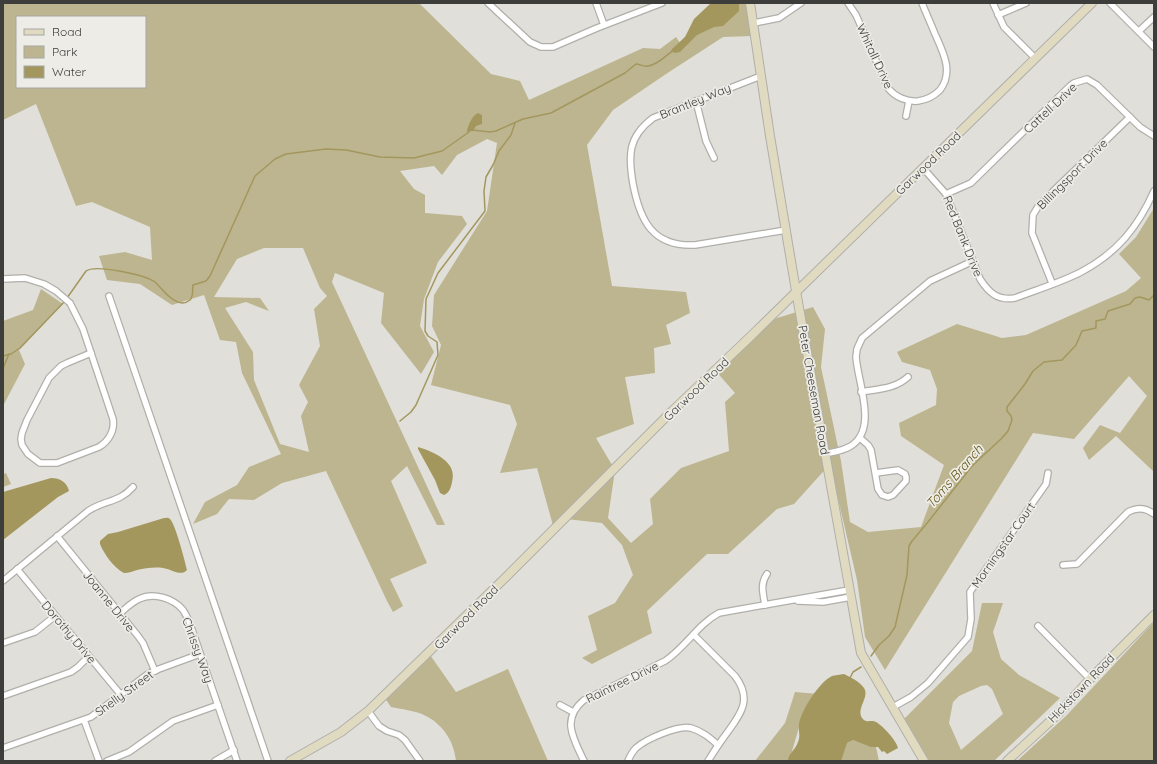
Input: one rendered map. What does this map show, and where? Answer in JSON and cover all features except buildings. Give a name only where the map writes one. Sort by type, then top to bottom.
[{"type":"street","points":[[488,3],[526,40],[541,47],[549,48],[662,3]]},
{"type":"street","points":[[596,3],[604,25]]},
{"type":"street","name":"Peter Cheeseman Road","points":[[750,3],[796,291],[861,654],[924,761]]},
{"type":"street","points":[[754,23],[779,18],[801,3]]},
{"type":"street","name":"Whitall Drive","points":[[848,3],[856,15],[886,84],[893,94],[909,101]]},
{"type":"street","points":[[906,116],[909,101],[925,100],[934,95],[944,84],[947,71],[943,52],[922,3]]},
{"type":"street","points":[[993,3],[1007,30],[1035,58]]},
{"type":"street","points":[[998,15],[1026,3]]},
{"type":"street","name":"Garwood Road","points":[[290,761],[341,732],[368,711],[486,597],[671,412],[1092,3]]},
{"type":"street","points":[[1110,3],[1154,47]]},
{"type":"street","points":[[1139,31],[1154,17]]},
{"type":"street","name":"Brantley Way","points":[[761,76],[653,118],[640,130],[633,142],[630,155],[630,164],[638,207],[646,224],[663,239],[685,245],[695,245],[786,230]]},
{"type":"street","name":"Cattell Drive","points":[[946,194],[971,183],[1074,83],[1087,79],[1097,85],[1140,127],[1154,136]]},
{"type":"street","points":[[696,101],[706,141],[714,158]]},
{"type":"street","name":"Billingsport Drive","points":[[1052,283],[1032,233],[1032,215],[1039,205],[1130,117]]},
{"type":"street","name":"Red Bank Drive","points":[[923,168],[946,194],[980,279],[994,296],[1004,299],[1015,298],[1080,272],[1106,257],[1124,241],[1147,206],[1154,191]]},
{"type":"street","points":[[825,454],[847,448],[855,444],[864,430],[866,420],[856,357],[858,347],[864,335],[930,281],[973,261]]},
{"type":"street","points":[[3,279],[25,278],[44,284],[56,291],[70,304],[83,329],[91,353],[113,419],[114,427],[105,444],[57,463],[40,463],[28,454],[22,445],[22,433],[27,420],[49,378],[61,366],[91,353]]},
{"type":"street","points":[[109,296],[268,761]]},
{"type":"street","points":[[861,392],[896,386],[908,377]]},
{"type":"street","points":[[860,438],[870,447],[880,493],[884,496],[891,496],[906,479],[905,474],[898,470],[876,473]]},
{"type":"street","name":"Morningstar Court","points":[[892,706],[911,697],[928,684],[968,637],[971,619],[970,592],[1046,484],[1048,472]]},
{"type":"street","points":[[3,581],[94,507],[119,499],[133,487]]},
{"type":"street","points":[[1063,565],[1077,564],[1128,512],[1134,509],[1139,509],[1154,514]]},
{"type":"street","name":"Joanne Drive","points":[[57,536],[143,643],[155,671]]},
{"type":"street","name":"Dorothy Drive","points":[[17,569],[122,695]]},
{"type":"street","points":[[765,605],[762,586],[767,574]]},
{"type":"street","name":"Raintree Drive","points":[[584,761],[572,732],[571,719],[573,712],[580,703],[589,697],[665,661],[676,653],[709,620],[719,613],[784,601],[850,594]]},
{"type":"street","name":"Chrissy Way","points":[[119,614],[138,599],[145,596],[154,596],[175,602],[183,610],[189,621],[237,761]]},
{"type":"street","name":"Hickstown Road","points":[[1008,761],[1058,714],[1090,679],[1154,615]]},
{"type":"street","points":[[3,643],[36,632],[55,616]]},
{"type":"street","points":[[1038,626],[1090,679]]},
{"type":"street","points":[[694,635],[734,676],[740,684],[743,693],[743,705],[740,714],[708,761]]},
{"type":"street","name":"Shelly Street","points":[[3,748],[91,717],[148,674],[200,654]]},
{"type":"street","points":[[3,696],[71,672],[89,656]]},
{"type":"street","points":[[107,761],[129,752],[173,721],[218,705]]},
{"type":"street","points":[[560,705],[573,712]]},
{"type":"street","points":[[368,711],[379,726],[387,731],[399,735],[405,740],[420,761]]},
{"type":"street","points":[[84,720],[99,761]]},
{"type":"street","points":[[628,761],[632,753],[641,744],[675,728],[694,729],[703,733],[718,745]]},
{"type":"street","points":[[215,761],[234,750]]},
{"type":"green space","points":[[3,3],[419,3],[491,74],[520,81],[529,100],[643,48],[660,49],[676,37],[680,43],[712,3],[746,3],[752,36],[723,37],[666,74],[613,110],[587,145],[612,286],[686,292],[690,313],[666,325],[671,344],[654,348],[655,373],[625,377],[634,424],[596,438],[615,470],[608,518],[631,543],[653,524],[650,499],[681,468],[729,451],[725,402],[735,393],[714,369],[764,322],[813,307],[825,329],[821,367],[841,461],[850,522],[868,532],[921,527],[944,465],[901,436],[899,423],[936,405],[937,389],[930,370],[902,362],[897,352],[957,324],[1002,338],[1026,335],[1126,291],[1141,278],[1119,254],[1136,237],[1154,208],[1154,472],[1116,436],[1089,460],[1083,448],[1100,425],[1120,433],[1147,396],[1129,376],[1074,439],[1033,433],[885,670],[865,637],[857,580],[830,464],[794,504],[777,509],[728,554],[707,554],[647,611],[652,633],[592,664],[582,658],[597,650],[588,616],[615,603],[633,575],[622,545],[602,523],[566,519],[554,529],[537,468],[500,473],[517,424],[510,405],[431,385],[441,345],[432,326],[434,295],[487,211],[497,143],[487,139],[457,155],[442,175],[434,166],[400,171],[414,189],[425,195],[425,213],[462,216],[467,224],[438,262],[424,299],[420,326],[434,352],[421,374],[381,323],[384,293],[335,273],[332,282],[445,525],[437,525],[407,466],[391,481],[427,563],[390,579],[403,606],[393,612],[326,471],[282,483],[254,500],[229,499],[217,514],[193,524],[205,502],[237,485],[249,467],[281,454],[242,373],[236,342],[220,340],[204,295],[172,305],[140,284],[107,280],[99,256],[125,252],[152,260],[150,227],[92,202],[76,206],[36,104],[3,120]],"holes":[[[264,248],[303,248],[320,288],[327,296],[314,309],[320,346],[299,385],[308,402],[301,416],[309,452],[280,444],[254,380],[253,352],[225,308],[246,302],[269,311],[260,298],[214,297],[237,259]]]},
{"type":"green space","points":[[41,289],[63,304],[19,350],[25,364],[3,406],[3,321],[33,310]]},
{"type":"green space","points":[[6,473],[11,484],[3,487],[3,474]]},
{"type":"green space","points":[[982,603],[1003,603],[993,632],[1001,659],[1019,675],[1060,698],[994,761],[924,761],[901,722],[972,651]],"holes":[[[987,685],[992,689],[1003,714],[961,750],[949,723],[953,702],[959,696],[981,686]]]},
{"type":"green space","points":[[1154,622],[1154,761],[1017,761],[1067,715]]},
{"type":"green space","points":[[428,652],[456,692],[508,669],[548,761],[456,761],[450,740],[437,723],[421,714],[391,707],[382,694]]},
{"type":"green space","points":[[795,692],[818,694],[803,714],[789,761],[755,761],[785,723]]},
{"type":"green space","points":[[853,740],[876,747],[879,761],[836,761],[843,745]]},
{"type":"water","points":[[711,3],[739,3],[739,11],[723,26],[714,27],[697,35],[680,52],[675,53],[671,51],[685,37],[694,19]]},
{"type":"water","points":[[478,113],[482,115],[482,124],[476,126],[473,131],[467,132],[471,120]]},
{"type":"water","points":[[418,447],[437,455],[448,463],[453,475],[450,490],[446,494],[444,495],[440,493]]},
{"type":"water","points":[[51,478],[63,481],[67,485],[69,491],[58,497],[3,540],[3,492]]},
{"type":"water","points":[[164,518],[170,519],[174,527],[187,570],[185,572],[179,573],[163,568],[153,568],[124,573],[120,571],[110,560],[100,544],[100,541],[108,534]]},
{"type":"water","points":[[844,674],[857,681],[864,688],[865,695],[861,710],[862,718],[865,721],[876,722],[882,726],[892,737],[898,748],[887,754],[884,751],[882,752],[878,747],[871,747],[853,740],[847,743],[841,761],[788,761],[789,756],[799,740],[800,718],[811,697],[827,679],[832,676]]},
{"type":"waterway","points":[[472,130],[490,132],[496,131],[523,119],[551,113],[625,73],[636,64],[645,66],[652,65],[659,62],[674,50]]},
{"type":"waterway","points":[[400,421],[411,412],[416,405],[438,355],[437,342],[428,336],[425,331],[426,299],[438,273],[485,211],[484,191],[486,177],[499,151],[511,135],[515,123]]},
{"type":"waterway","points":[[67,298],[86,271],[91,269],[100,269],[120,271],[150,279],[175,301],[185,303],[191,298],[193,285],[206,281],[210,276],[255,176],[275,159],[286,154],[326,149],[346,150],[380,157],[414,158],[442,151],[469,132]]},
{"type":"waterway","name":"Toms Branch","points":[[871,656],[895,627],[907,575],[909,546],[972,466],[1008,431],[1012,420],[1007,411],[1007,407],[1033,371],[1044,362],[1062,360],[1076,345],[1082,331],[1096,328],[1096,321],[1105,319],[1108,311],[1130,304],[1135,298],[1140,297],[1149,300],[1154,295]]},
{"type":"waterway","points":[[3,356],[11,354],[20,348],[65,301]]},
{"type":"waterway","points":[[3,368],[9,354]]},
{"type":"waterway","name":"Toms Branch","points":[[850,678],[853,672],[861,667]]}]
